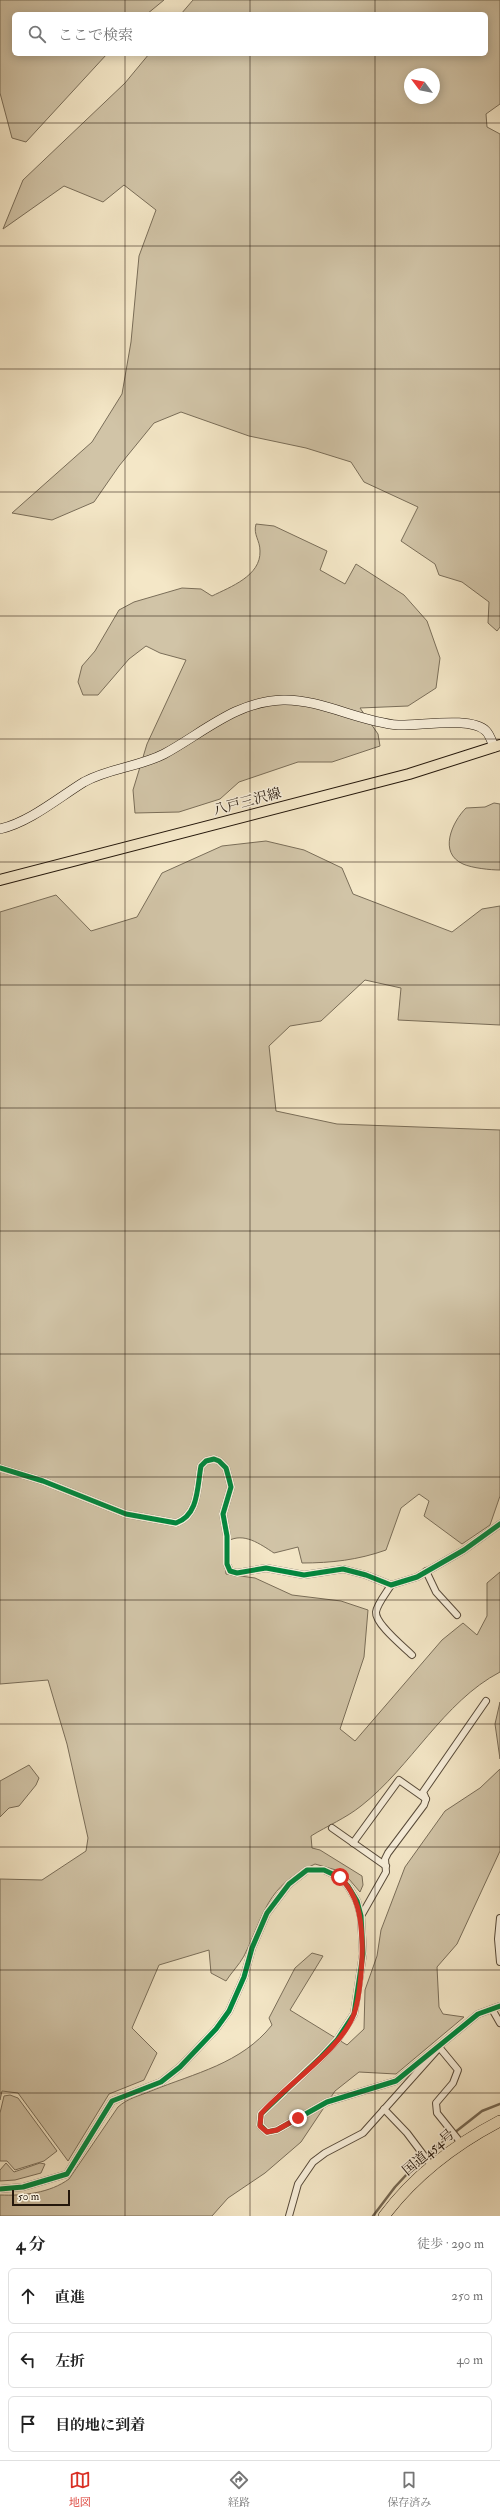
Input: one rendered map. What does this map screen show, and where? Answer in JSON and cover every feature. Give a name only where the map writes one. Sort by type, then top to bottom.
[{"type":"highway","name":"国道454号","points":[[384,2216],[401,2195],[431,2165],[461,2143],[500,2121]]},
{"type":"main road","name":"八戸三沢線","points":[[0,880],[409,774],[497,746]]},
{"type":"street","points":[[0,828],[24,818],[86,782],[108,772],[163,754],[244,707],[264,702],[284,700],[332,709],[364,719],[397,725],[476,724],[487,732],[497,746]]},
{"type":"street","points":[[0,1468],[43,1481],[126,1514],[176,1523],[183,1520],[192,1511],[201,1466],[206,1461],[214,1459],[226,1468],[231,1487],[223,1514],[227,1536],[227,1564],[230,1571],[238,1573],[266,1568],[304,1575],[343,1569],[366,1575],[391,1585],[417,1577],[464,1550],[500,1524]]},
{"type":"street","points":[[426,1571],[436,1592],[457,1615]]},
{"type":"street","points":[[391,1585],[376,1611],[376,1617],[381,1625],[412,1655]]},
{"type":"street","points":[[361,1916],[386,1872],[388,1853],[424,1805],[426,1799],[423,1792],[486,1701]]},
{"type":"street","points":[[354,1843],[399,1780],[426,1799]]},
{"type":"street","points":[[332,1828],[386,1866]]},
{"type":"street","points":[[0,2189],[23,2187],[67,2174],[112,2101],[161,2082],[180,2067],[216,2029],[229,2011],[267,1913],[289,1884],[307,1870],[324,1870],[340,1877],[348,1886],[357,1901],[361,1916],[363,1954],[354,2014],[337,2040],[261,2114],[260,2126],[267,2132],[277,2130],[327,2102],[396,2081],[478,2014],[500,2006]]},
{"type":"street","points":[[500,1918],[498,1938],[500,1962]]},
{"type":"street","points":[[492,2009],[500,2023]]},
{"type":"street","points":[[289,2216],[298,2184],[313,2162],[325,2153],[363,2133],[440,2045]]},
{"type":"street","points":[[440,2045],[458,2070],[458,2075],[436,2103],[437,2113],[461,2143]]},
{"type":"street","points":[[384,2109],[407,2133],[431,2165]]},
{"type":"shaded area","points":[[0,0],[164,0],[149,12],[12,12],[12,56],[105,56],[26,142],[12,138],[0,93]]},
{"type":"shaded area","points":[[193,0],[500,0],[500,104],[486,114],[487,127],[500,134],[500,627],[497,631],[488,623],[489,602],[462,582],[439,575],[435,564],[401,541],[418,507],[364,482],[351,462],[306,448],[249,436],[181,412],[154,423],[119,466],[94,502],[52,520],[12,513],[92,442],[122,394],[131,342],[139,256],[156,210],[124,185],[103,202],[64,186],[3,229],[23,180],[125,83],[147,56],[488,56],[488,12],[183,12]]},
{"type":"shaded area","points":[[256,524],[274,526],[327,551],[320,570],[345,584],[356,564],[404,595],[427,621],[440,658],[436,688],[408,706],[360,708],[378,734],[380,746],[332,762],[298,762],[239,782],[220,799],[179,812],[135,813],[133,790],[147,744],[186,660],[160,653],[146,646],[129,659],[98,695],[83,695],[78,682],[82,666],[95,651],[119,610],[134,602],[182,588],[201,589],[212,596],[243,580],[250,574],[259,560],[260,547],[255,531]]},
{"type":"shaded area","points":[[494,803],[500,804],[500,870],[471,867],[463,864],[455,859],[451,853],[449,845],[452,829],[456,821],[466,808],[485,807]]},
{"type":"shaded area","points":[[266,841],[304,850],[342,868],[353,894],[452,932],[482,909],[500,906],[500,1025],[398,1020],[401,988],[365,980],[321,1021],[290,1026],[269,1046],[276,1111],[337,1124],[500,1130],[500,1496],[490,1525],[462,1544],[424,1516],[429,1501],[419,1494],[401,1508],[386,1550],[344,1560],[302,1563],[298,1547],[274,1553],[252,1540],[240,1538],[228,1541],[224,1556],[226,1574],[255,1578],[292,1595],[341,1601],[368,1610],[364,1657],[340,1729],[355,1741],[442,1640],[463,1623],[477,1635],[487,1616],[487,1583],[500,1572],[500,1672],[461,1700],[444,1717],[396,1773],[361,1806],[311,1836],[312,1848],[320,1850],[362,1876],[363,1885],[360,1892],[343,1872],[315,1864],[286,1882],[277,1891],[269,1902],[244,1956],[226,1981],[211,1973],[209,1950],[159,1965],[132,2028],[157,2053],[144,2080],[109,2094],[68,2161],[18,2093],[2,2091],[0,2100],[0,1879],[42,1880],[86,1851],[88,1838],[67,1744],[48,1680],[0,1684],[0,912],[56,895],[91,931],[137,917],[162,873],[222,846]]},
{"type":"shaded area","points":[[500,1702],[500,1759],[495,1724]]},
{"type":"shaded area","points":[[29,1765],[39,1778],[36,1785],[19,1806],[9,1808],[0,1817],[0,1781]]},
{"type":"shaded area","points":[[500,1769],[500,1851],[457,1944],[437,1967],[439,2007],[443,2014],[464,2017],[396,2074],[359,2072],[335,2091],[301,2142],[265,2173],[228,2198],[212,2216],[0,2216],[0,2195],[36,2193],[53,2188],[69,2179],[118,2107],[126,2101],[216,2066],[232,2058],[260,2038],[272,2025],[269,2018],[295,1968],[312,1953],[323,1956],[290,2010],[347,2045],[364,2029],[365,1990],[377,1956],[381,1930],[405,1867],[445,1811],[480,1788]]},
{"type":"shaded area","points":[[10,2095],[18,2098],[57,2151],[44,2161],[15,2170],[7,2161],[0,2161],[0,2113],[4,2096]]},
{"type":"shaded area","points":[[6,2163],[14,2172],[40,2163],[45,2164],[41,2173],[15,2180],[0,2181],[0,2170]]},
{"type":"waterway","points":[[373,2216],[395,2187],[421,2159],[482,2111],[500,2104]]},
{"type":"cycle path","points":[[0,1468],[43,1481],[126,1514],[176,1523],[184,1519],[193,1507],[196,1499],[201,1466],[206,1461],[214,1459],[219,1461],[226,1468],[231,1487],[223,1514],[227,1536],[227,1564],[230,1571],[237,1573],[266,1568],[304,1575],[343,1569],[366,1575],[391,1585],[417,1577],[464,1550],[500,1524]]},
{"type":"cycle path","points":[[0,2189],[23,2187],[67,2174],[112,2101],[161,2082],[180,2067],[216,2029],[229,2011],[244,1977],[252,1948],[267,1913],[289,1884],[307,1870],[324,1870],[339,1877],[348,1886],[357,1901],[361,1916],[363,1954],[354,2014],[337,2040],[261,2114],[260,2125],[267,2132],[277,2130],[327,2102],[396,2081],[478,2014],[500,2006]]},
{"type":"route","points":[[298,2118],[277,2130],[267,2132],[260,2126],[261,2114],[269,2104],[321,2057],[337,2040],[354,2014],[363,1954],[361,1916],[357,1901],[348,1886],[340,1877]]}]
